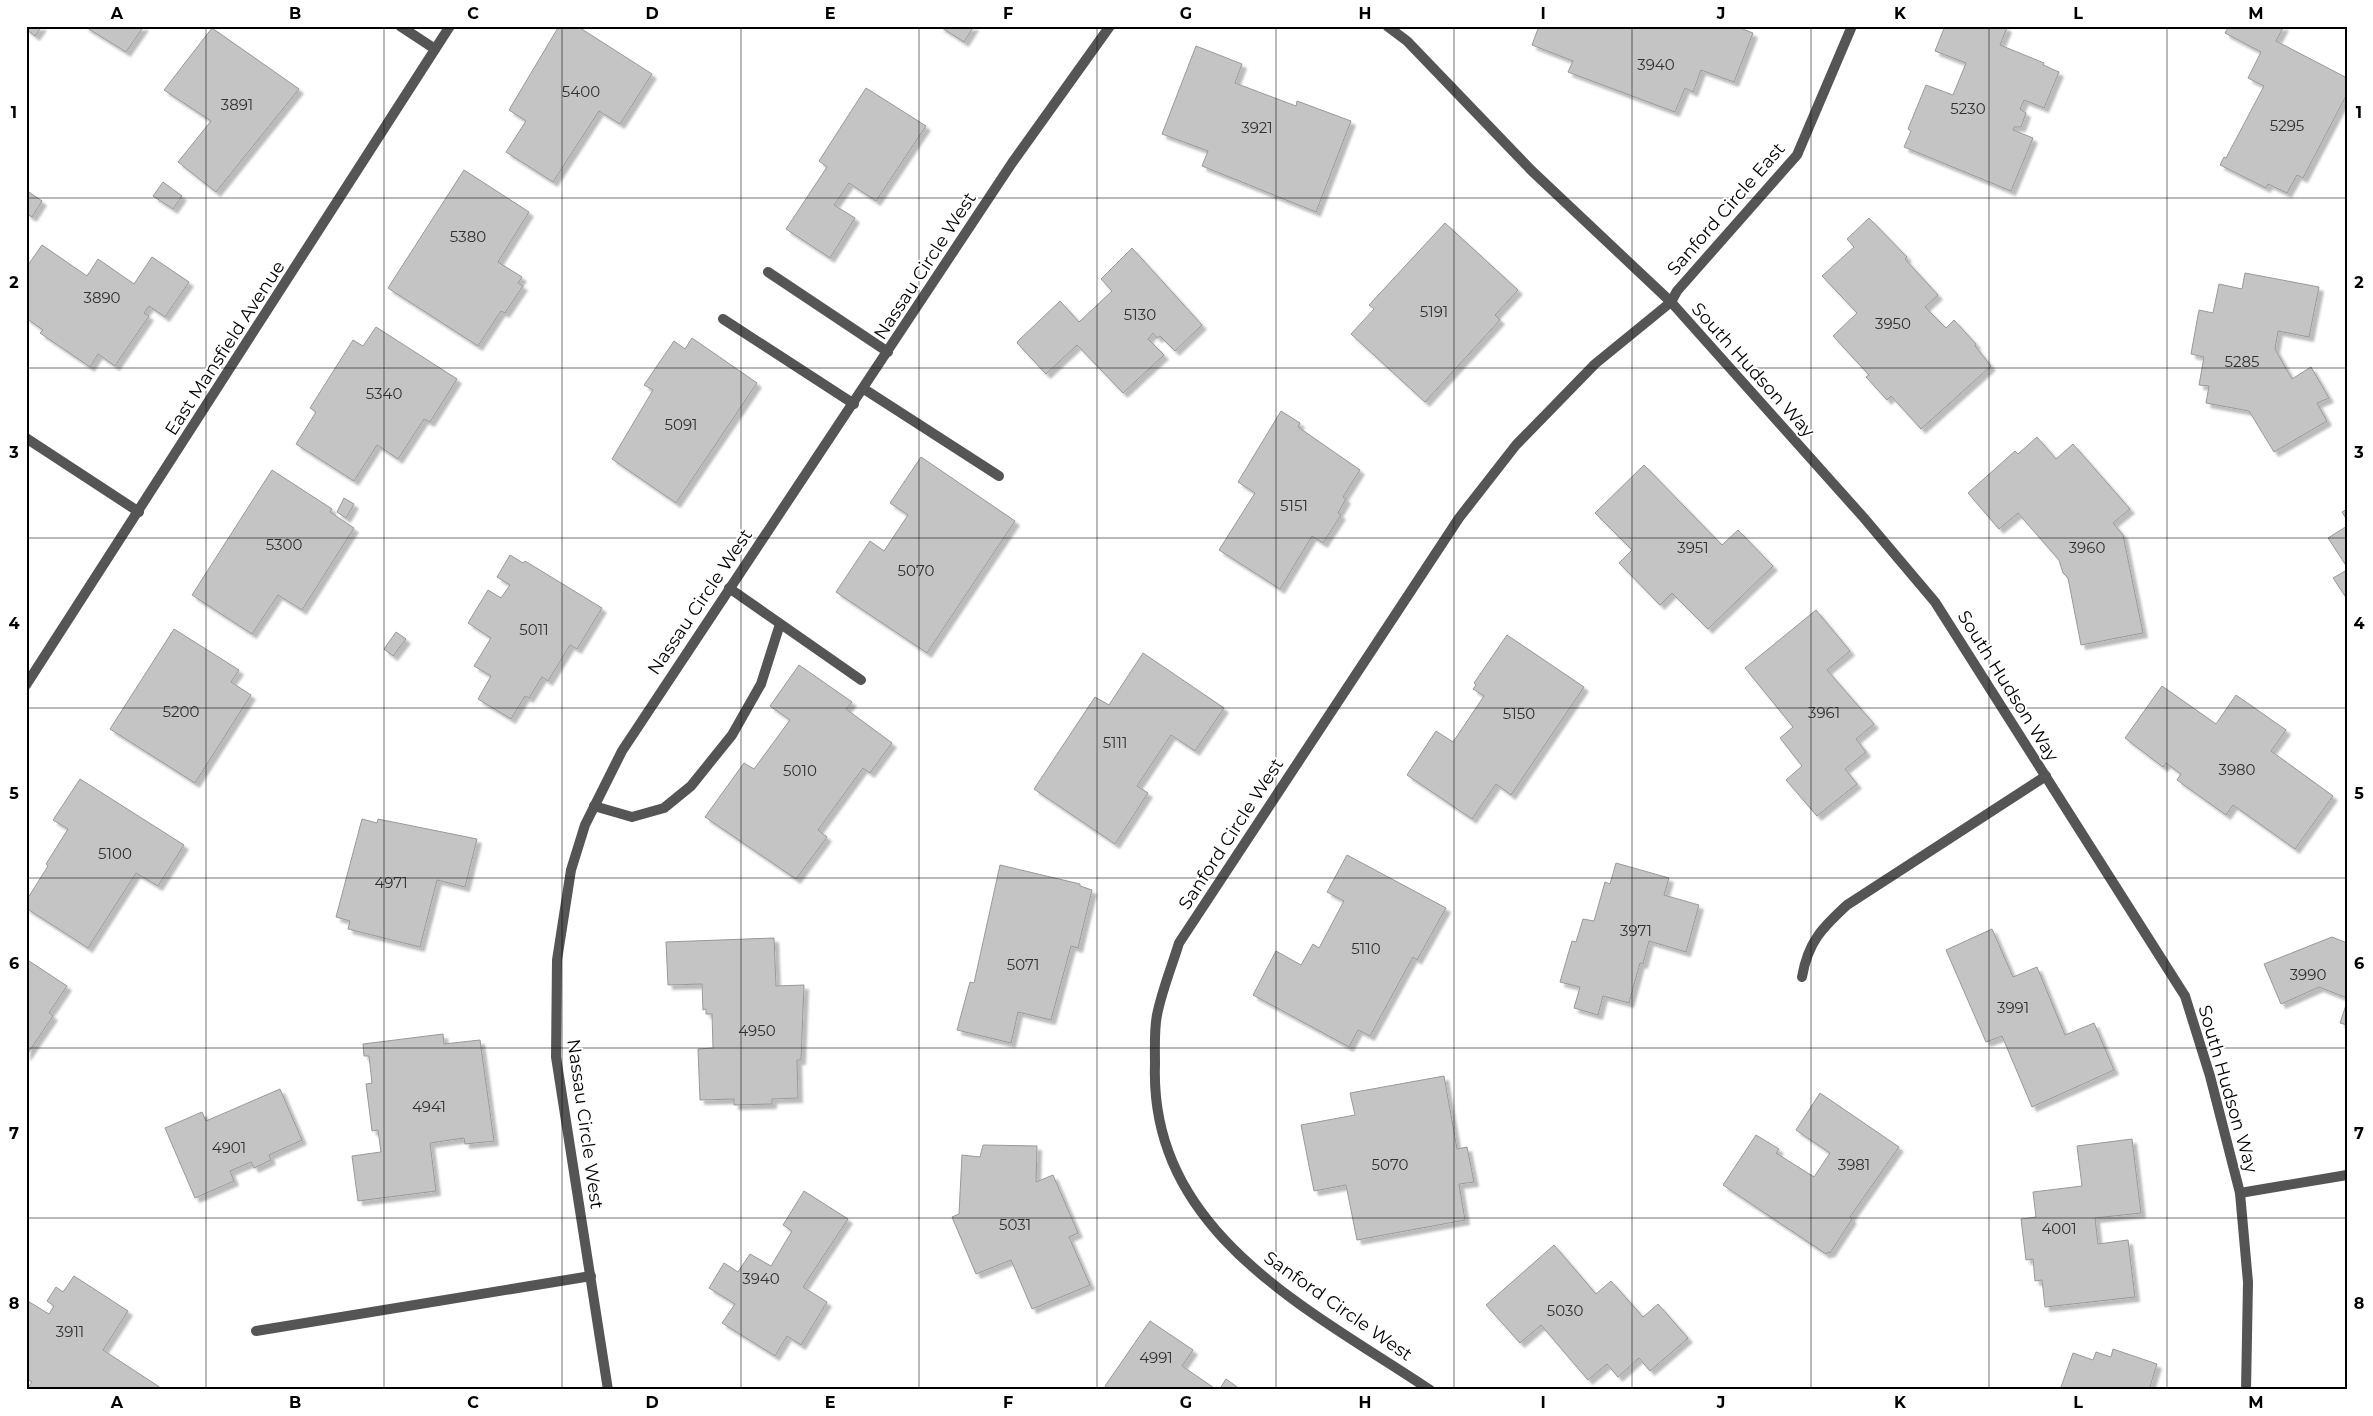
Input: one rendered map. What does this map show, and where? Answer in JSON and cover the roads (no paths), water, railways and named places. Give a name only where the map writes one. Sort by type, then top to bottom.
[{"type":"street","points":[[400,26],[435,49]]},
{"type":"street","name":"East Mansfield Avenue","points":[[26,685],[450,26]]},
{"type":"street","name":"Nassau Circle West","points":[[608,1390],[556,1057],[557,960],[571,870],[585,825],[622,751],[729,588],[864,389],[1012,163],[1110,26]]},
{"type":"street","name":"South Hudson Way","points":[[1387,26],[1407,41],[1532,171],[1671,302],[1864,518],[1935,602],[2185,996],[2210,1076],[2240,1193],[2248,1282],[2246,1390]]},
{"type":"street","name":"Sanford Circle East","points":[[1671,302],[1677,291],[1797,155],[1852,26]]},
{"type":"street","points":[[768,272],[888,352]]},
{"type":"street","name":"Sanford Circle West","points":[[1430,1390],[1276,1287],[1224,1242],[1193,1202],[1171,1159],[1160,1118],[1154,1086],[1156,1016],[1179,942],[1459,518],[1516,445],[1595,364],[1671,302]]},
{"type":"street","points":[[723,319],[854,404]]},
{"type":"street","points":[[864,389],[999,476]]},
{"type":"street","points":[[26,438],[139,512]]},
{"type":"street","points":[[729,588],[861,680]]},
{"type":"street","points":[[594,806],[632,817],[664,808],[691,786],[732,735],[761,684],[780,624]]},
{"type":"street","name":"South Hudson Way","points":[[1802,977],[1805,960],[1822,928],[1847,905],[2046,776]]},
{"type":"street","points":[[2240,1193],[2347,1175]]},
{"type":"street","points":[[256,1331],[591,1276]]}]
